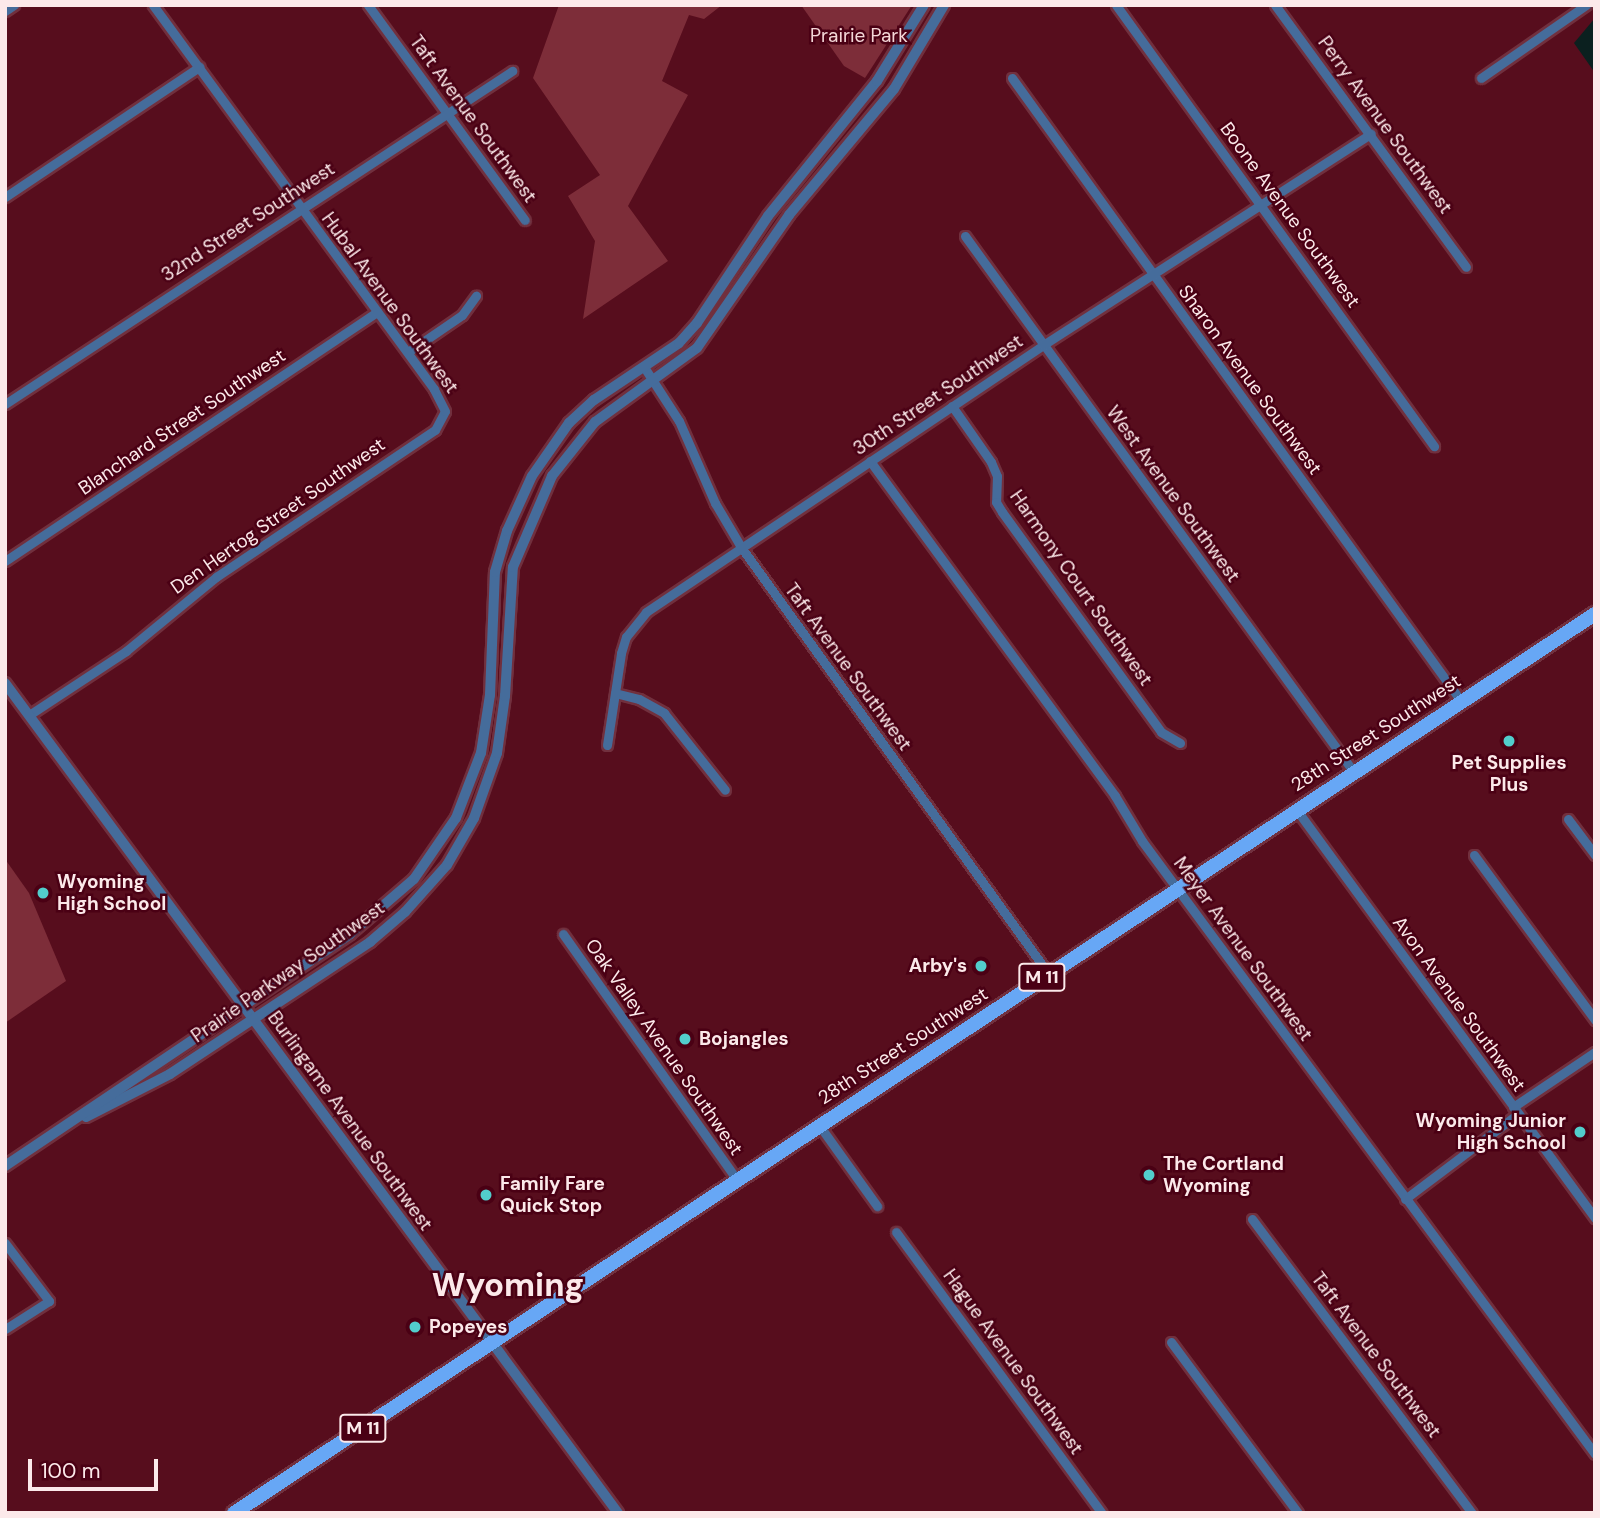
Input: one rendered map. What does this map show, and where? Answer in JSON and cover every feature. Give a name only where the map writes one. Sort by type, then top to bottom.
[{"type":"main road","name":"28th Street Southwest","points":[[234,1513],[1353,771],[1595,614]]},
{"type":"street","points":[[5,11],[14,5]]},
{"type":"street","name":"Hubal Avenue Southwest","points":[[153,5],[408,352],[442,401],[443,419]]},
{"type":"street","name":"Taft Avenue Southwest","points":[[368,5],[525,220]]},
{"type":"street","name":"Prairie Parkway Southwest","points":[[80,1119],[102,1098],[388,905],[422,869],[456,818],[481,753],[490,695],[495,572],[515,511],[532,476],[569,423],[594,400],[679,343],[697,323],[768,216],[877,81],[924,5]]},
{"type":"street","name":"Prairie Parkway Southwest","points":[[5,1166],[80,1119],[158,1081],[370,942],[405,912],[461,843],[497,753],[507,684],[513,567],[531,517],[552,476],[582,436],[697,348],[719,322],[789,215],[894,89],[944,5]]},
{"type":"street","name":"Boone Avenue Southwest","points":[[1116,5],[1434,446]]},
{"type":"street","name":"Perry Avenue Southwest","points":[[1275,5],[1466,267]]},
{"type":"street","points":[[1481,78],[1586,5]]},
{"type":"street","points":[[5,197],[199,67]]},
{"type":"street","name":"32nd Street Southwest","points":[[5,404],[512,71]]},
{"type":"street","name":"Sharon Avenue Southwest","points":[[1012,78],[1461,701]]},
{"type":"street","name":"30th Street Southwest","points":[[607,745],[621,653],[637,622],[741,547],[1043,345],[1371,134]]},
{"type":"street","name":"West Avenue Southwest","points":[[965,236],[1353,771]]},
{"type":"street","points":[[408,352],[461,315],[476,296]]},
{"type":"street","name":"Blanchard Street Southwest","points":[[5,561],[377,312]]},
{"type":"street","name":"Taft Avenue Southwest","points":[[643,367],[679,421],[715,503],[741,547],[1048,973]]},
{"type":"street","name":"Harmony Court Southwest","points":[[952,406],[991,462],[997,476],[996,502],[1002,512],[1161,732],[1180,743]]},
{"type":"street","name":"Den Hertog Street Southwest","points":[[29,715],[126,651],[216,577],[435,430],[443,419]]},
{"type":"street","name":"Meyer Avenue Southwest","points":[[870,461],[1176,888],[1595,1454]]},
{"type":"street","points":[[515,511],[531,517]]},
{"type":"street","name":"Burlingame Avenue Southwest","points":[[5,683],[618,1513]]},
{"type":"street","points":[[615,693],[639,699],[664,713],[725,790]]},
{"type":"street","name":"Avon Avenue Southwest","points":[[1296,809],[1595,1218]]},
{"type":"street","points":[[1568,819],[1595,855]]},
{"type":"street","points":[[1474,855],[1595,1020]]},
{"type":"street","name":"Oak Valley Avenue Southwest","points":[[563,934],[737,1180]]},
{"type":"street","points":[[1405,1199],[1516,1110],[1595,1052]]},
{"type":"street","points":[[819,1125],[877,1206]]},
{"type":"street","name":"Taft Avenue Southwest","points":[[1252,1219],[1472,1513]]},
{"type":"street","name":"Hague Avenue Southwest","points":[[896,1232],[1102,1513]]},
{"type":"street","points":[[5,1243],[48,1301],[7,1331]]},
{"type":"street","points":[[1171,1342],[1298,1513]]},
{"type":"green space","points":[[559,5],[722,5],[704,19],[689,15],[662,81],[688,95],[628,206],[668,261],[583,319],[595,241],[568,196],[600,175],[533,78]]},
{"type":"green space","name":"Prairie Park","points":[[801,5],[912,5],[865,78],[844,66]]},
{"type":"green space","points":[[5,859],[29,893],[66,981],[5,1023]]},
{"type":"water","points":[[1595,18],[1595,73],[1574,43]]},
{"type":"place","name":"Pet Supplies Plus","points":[[1509,741]]},
{"type":"place","name":"Wyoming High School","points":[[43,893]]},
{"type":"place","name":"Arby's","points":[[981,966]]},
{"type":"place","name":"Bojangles","points":[[685,1039]]},
{"type":"place","name":"Wyoming Junior High School","points":[[1580,1132]]},
{"type":"place","name":"The Cortland Wyoming","points":[[1149,1175]]},
{"type":"place","name":"Family Fare Quick Stop","points":[[486,1195]]},
{"type":"place","name":"Popeyes","points":[[415,1327]]},
{"type":"district","name":"Wyoming","points":[[508,1285]]}]
